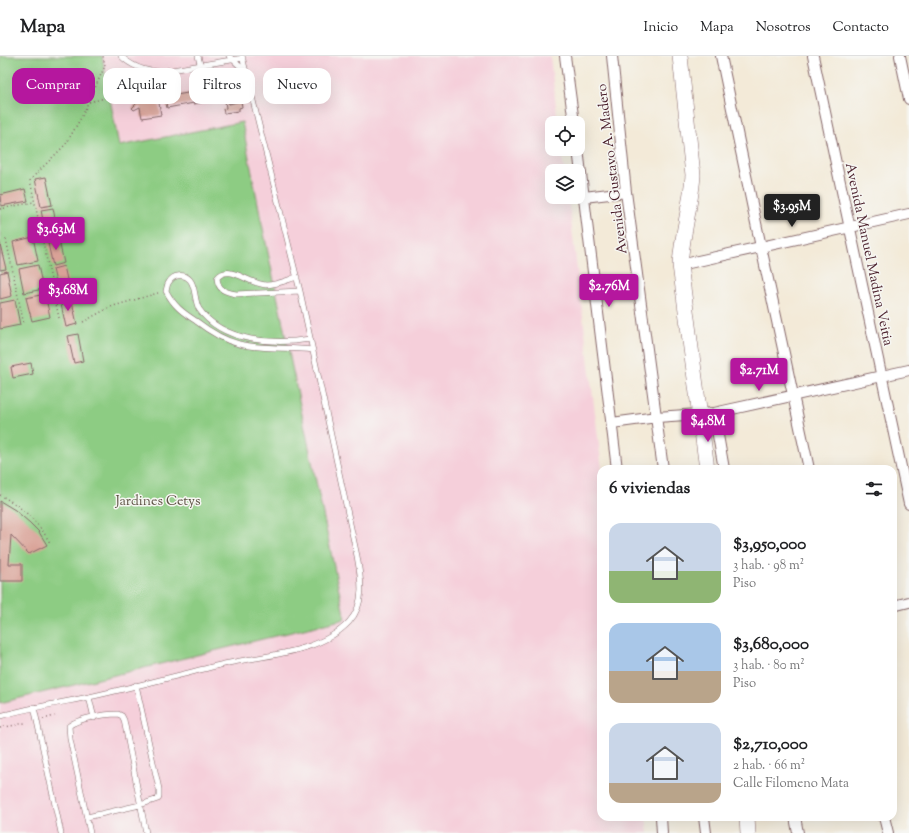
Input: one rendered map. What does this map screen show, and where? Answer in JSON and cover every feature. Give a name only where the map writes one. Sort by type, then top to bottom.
[{"type":"street","points":[[565,56],[573,116]]},
{"type":"street","name":"Avenida Gustavo A. Madero","points":[[612,56],[626,192],[663,465]]},
{"type":"street","points":[[680,56],[693,175],[692,193],[681,250],[680,265],[707,413],[723,465]]},
{"type":"street","points":[[721,56],[808,465]]},
{"type":"street","name":"Avenida Manuel Madina Veitia","points":[[813,56],[909,504]]},
{"type":"street","points":[[900,56],[909,99]]},
{"type":"street","points":[[585,197],[626,192]]},
{"type":"street","points":[[585,204],[617,465]]},
{"type":"street","points":[[680,265],[849,226],[909,214]]},
{"type":"street","points":[[612,423],[657,417],[707,413],[793,396],[909,370]]},
{"type":"street","points":[[707,413],[707,465]]},
{"type":"street","points":[[897,605],[909,602]]},
{"type":"street","points":[[660,821],[662,833]]},
{"type":"street","points":[[704,821],[706,833]]},
{"type":"street","points":[[747,821],[748,833]]},
{"type":"street","points":[[796,821],[798,833]]},
{"type":"street","points":[[885,821],[888,833]]},
{"type":"lane","points":[[121,56],[134,66],[149,72],[160,72],[242,57],[245,68]]},
{"type":"lane","points":[[198,56],[200,64]]},
{"type":"lane","points":[[231,58],[243,68]]},
{"type":"lane","points":[[0,716],[243,660],[299,650],[339,631],[350,622],[358,609],[361,594],[357,556],[300,290],[254,104]]},
{"type":"lane","points":[[297,277],[278,284],[266,285],[256,283],[233,273],[225,272],[216,278],[217,284],[221,290],[226,293],[236,294],[300,290]]},
{"type":"lane","points":[[310,339],[280,342],[235,334],[216,326],[206,317],[198,307],[193,286],[186,276],[179,275],[173,277],[168,282],[166,291],[172,302],[182,312],[221,337],[239,344],[313,350]]},
{"type":"lane","points":[[87,817],[140,805],[158,799],[160,791],[136,685]]},
{"type":"lane","points":[[89,696],[94,718]]},
{"type":"lane","points":[[34,707],[61,833]]},
{"type":"lane","points":[[90,833],[68,733],[69,726],[75,722],[118,714],[122,716],[146,833]]},
{"type":"path","points":[[95,88],[105,66],[103,56]]},
{"type":"path","points":[[95,101],[106,98],[118,92],[134,66]]},
{"type":"path","points":[[59,318],[30,180],[66,144],[88,104]]},
{"type":"path","points":[[0,209],[34,202]]},
{"type":"path","points":[[6,239],[24,325]]},
{"type":"path","points":[[84,322],[110,306],[166,291]]},
{"type":"path","points":[[0,495],[16,504],[34,519],[45,533],[50,543]]},
{"type":"path","points":[[43,719],[55,716]]},
{"type":"path","points":[[0,728],[25,723]]},
{"type":"shaded area","points":[[0,56],[550,56],[557,116],[545,116],[545,156],[562,156],[563,164],[545,164],[545,204],[569,204],[602,465],[597,465],[597,821],[646,821],[648,833],[0,833]]},
{"type":"green space","name":"Jardines Cetys","points":[[0,56],[102,56],[104,68],[103,68],[103,104],[111,104],[119,146],[242,122],[345,619],[0,703]]},
{"type":"building","points":[[189,93],[189,104],[167,108],[166,104],[181,104],[181,94]]},
{"type":"building","points":[[136,104],[159,104],[161,115],[142,118],[140,107],[134,110],[132,108]]},
{"type":"building","points":[[225,104],[242,104],[242,107],[239,108],[239,111],[224,113],[223,109],[226,108]]},
{"type":"building","points":[[46,177],[52,205],[41,207],[35,179]]},
{"type":"building","points":[[25,189],[28,201],[1,206],[0,195]]},
{"type":"building","points":[[53,208],[58,233],[46,236],[41,210]]},
{"type":"building","points":[[58,236],[64,263],[53,266],[47,239]]},
{"type":"building","points":[[33,237],[38,261],[18,265],[13,242]]},
{"type":"building","points":[[0,244],[6,269],[0,270]]},
{"type":"building","points":[[38,265],[43,289],[24,293],[19,269]]},
{"type":"building","points":[[64,266],[70,293],[59,296],[53,269]]},
{"type":"building","points":[[7,271],[12,296],[0,299],[0,273]]},
{"type":"building","points":[[45,294],[50,317],[32,321],[26,298]]},
{"type":"building","points":[[71,297],[77,324],[66,327],[60,300]]},
{"type":"building","points":[[15,300],[20,325],[0,329],[0,303]]},
{"type":"building","points":[[78,334],[83,361],[74,363],[68,336]]},
{"type":"building","points":[[31,363],[33,374],[13,378],[11,367]]},
{"type":"building","points":[[0,501],[15,510],[30,523],[39,532],[47,545],[29,554],[11,535],[9,564],[22,564],[22,581],[0,581]]}]
